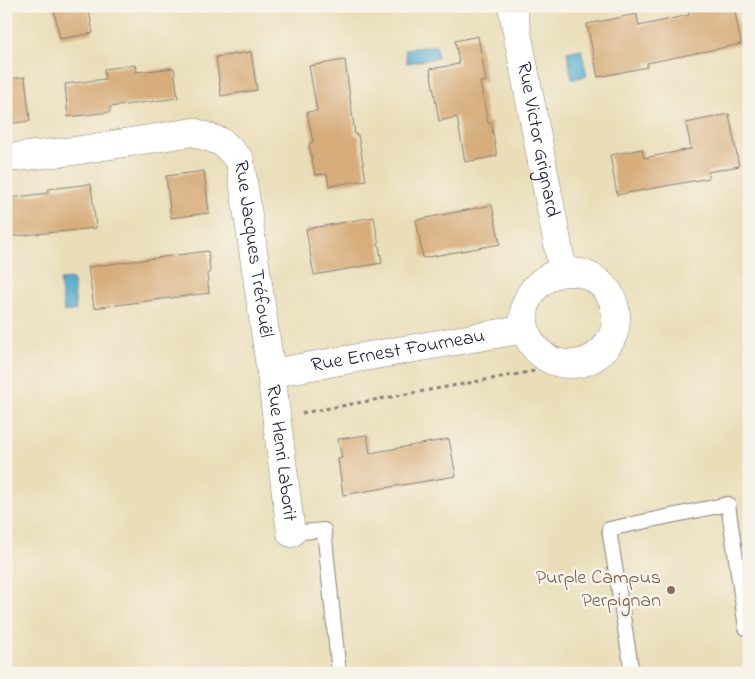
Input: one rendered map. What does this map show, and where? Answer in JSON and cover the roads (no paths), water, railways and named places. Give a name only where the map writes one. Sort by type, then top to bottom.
[{"type":"street","name":"Rue Victor Grignard","points":[[512,6],[563,272]]},
{"type":"street","name":"Rue Jacques Tréfouël","points":[[6,158],[74,151],[193,132],[222,142],[240,160],[271,373]]},
{"type":"street","points":[[563,272],[578,272],[593,278],[604,287],[612,300],[616,315],[614,330],[608,344],[597,355],[584,362],[569,364],[554,361],[541,354],[531,343],[525,329],[524,314],[528,299],[536,286],[549,277],[563,272]]},
{"type":"street","name":"Rue Ernest Fourneau","points":[[271,373],[525,329]]},
{"type":"street","name":"Rue Henri Laborit","points":[[271,373],[291,533]]},
{"type":"lane","points":[[632,673],[610,529],[728,504],[746,628],[749,628]]},
{"type":"lane","points":[[291,533],[324,530],[339,673]]},
{"type":"water","points":[[436,45],[438,58],[407,63],[405,49]]},
{"type":"water","points":[[581,49],[587,76],[572,79],[567,52]]},
{"type":"water","points":[[73,279],[76,310],[64,312],[60,280]]},
{"type":"place","name":"Purple Campus Perpignan","points":[[671,590]]}]
